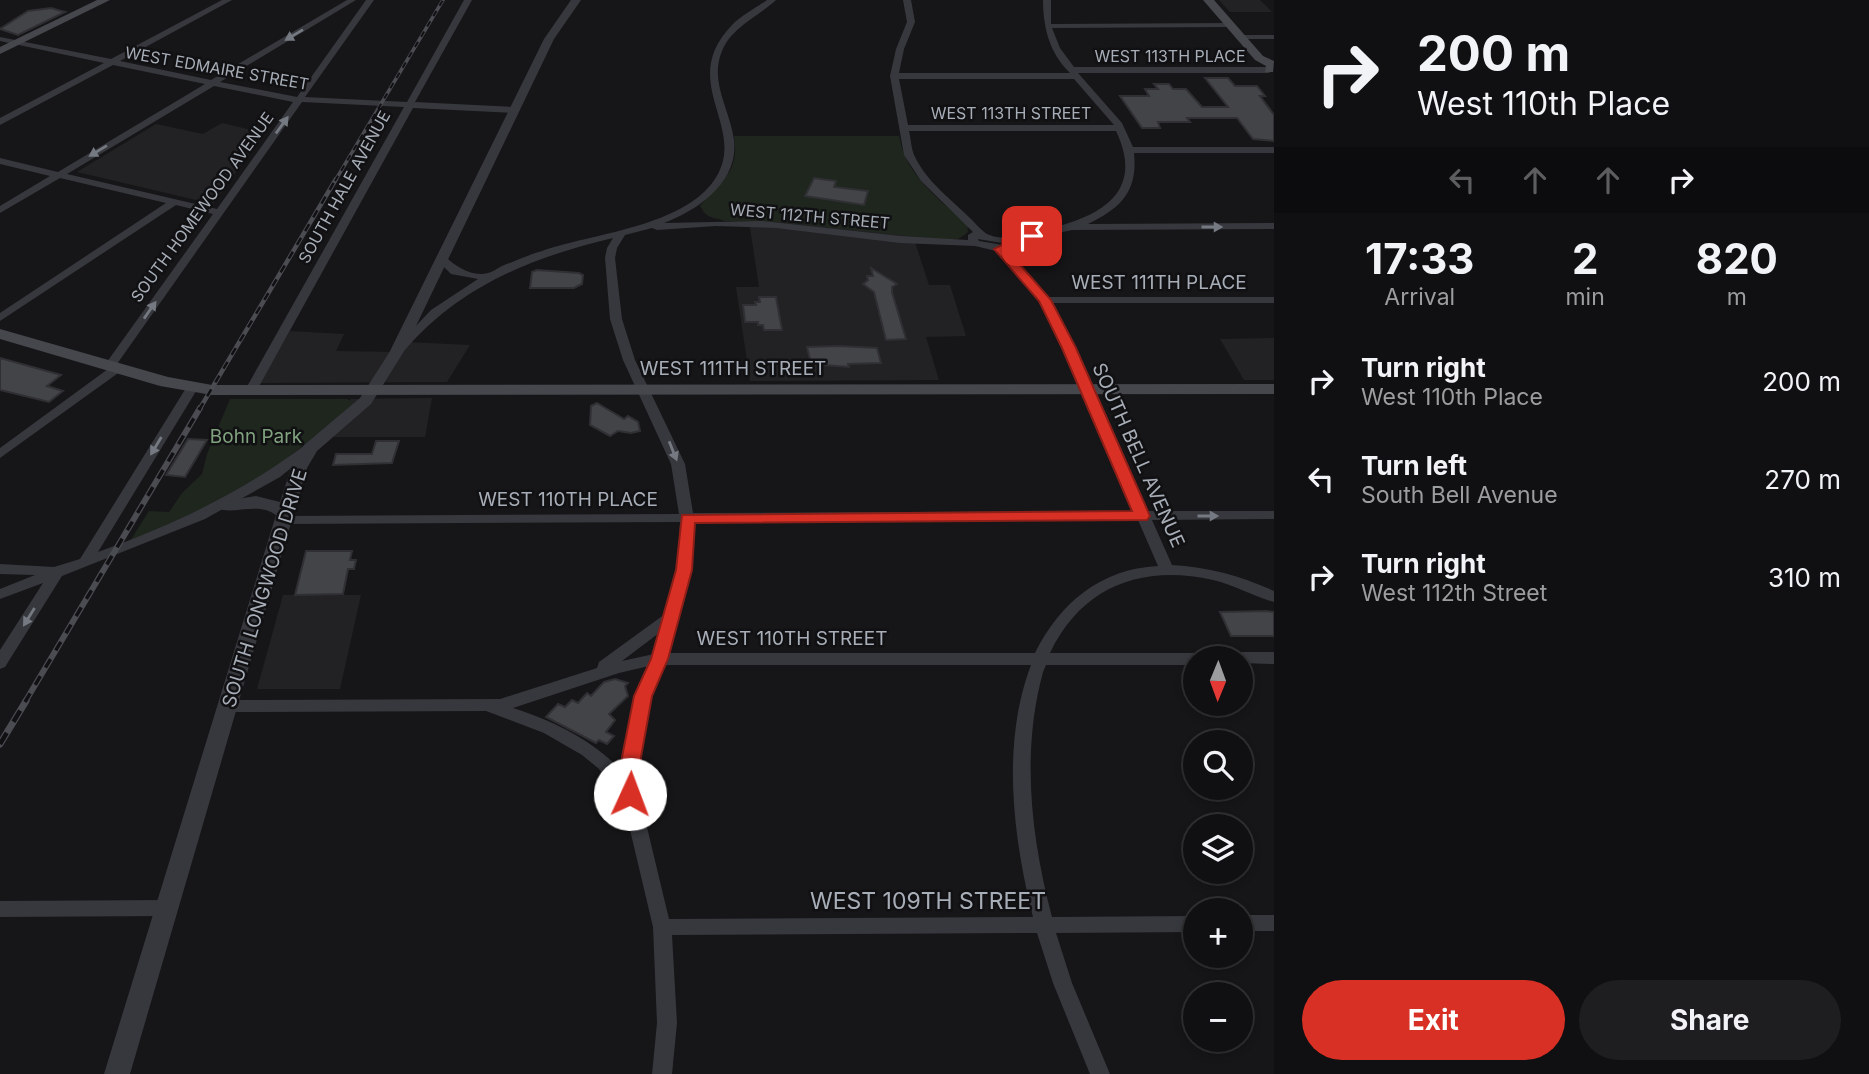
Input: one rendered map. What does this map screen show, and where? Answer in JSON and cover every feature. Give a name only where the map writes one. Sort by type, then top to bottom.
[{"type":"main road","points":[[0,51],[105,0]]},
{"type":"main road","points":[[1208,0],[1259,58],[1256,60],[1261,66],[1272,72]]},
{"type":"main road","points":[[0,334],[192,388]]},
{"type":"main road","name":"WEST 111TH STREET","points":[[192,388],[1274,388]]},
{"type":"street","points":[[0,122],[228,0]]},
{"type":"street","points":[[0,210],[352,0]]},
{"type":"street","name":"SOUTH HOMEWOOD AVENUE","points":[[0,454],[114,367],[218,212],[370,0]]},
{"type":"street","name":"SOUTH HALE AVENUE","points":[[251,390],[468,0]]},
{"type":"street","name":"SOUTH LONGWOOD DRIVE","points":[[117,1074],[299,468],[310,447],[375,390],[396,355],[549,39],[576,0]]},
{"type":"street","points":[[396,355],[420,326],[490,277],[532,258],[642,228],[694,205],[720,180],[730,160],[727,129],[712,88],[711,77],[716,55],[737,24],[772,0]]},
{"type":"street","points":[[907,0],[911,22],[900,49],[894,76],[909,155],[924,179],[978,239]]},
{"type":"street","points":[[1003,245],[1092,219],[1113,205],[1123,194],[1130,178],[1130,150],[1120,128],[1072,73],[1058,52],[1048,26],[1047,0]]},
{"type":"street","points":[[1048,26],[1230,26]]},
{"type":"street","points":[[1240,37],[1274,37]]},
{"type":"street","name":"WEST EDMAIRE STREET","points":[[0,40],[300,99],[514,110]]},
{"type":"street","name":"WEST 113TH PLACE","points":[[894,76],[1272,72]]},
{"type":"street","name":"WEST 113TH STREET","points":[[903,128],[1120,128]]},
{"type":"street","points":[[1130,150],[1274,150]]},
{"type":"street","points":[[0,161],[218,212]]},
{"type":"street","points":[[0,318],[174,202]]},
{"type":"street","points":[[694,205],[699,215],[716,223]]},
{"type":"street","points":[[1113,205],[1124,218],[1150,227]]},
{"type":"street","name":"WEST 112TH STREET","points":[[642,228],[716,223],[776,225],[927,243],[978,239],[1003,245]]},
{"type":"street","points":[[1072,227],[1274,226]]},
{"type":"street","points":[[621,234],[612,248],[610,258],[612,295],[620,336],[678,464],[687,518],[684,570],[660,659],[641,706],[629,773],[630,794],[662,927],[667,1023],[662,1074]]},
{"type":"street","name":"SOUTH BELL AVENUE","points":[[1003,245],[1045,300],[1069,348],[1166,568],[1139,572],[1098,587],[1068,613],[1039,659],[1026,711],[1020,786],[1026,846],[1046,925],[1071,1003],[1100,1074]]},
{"type":"street","points":[[570,246],[595,250],[610,258]]},
{"type":"street","points":[[442,259],[454,272],[490,277]]},
{"type":"street","name":"WEST 111TH PLACE","points":[[1045,300],[1274,300]]},
{"type":"street","points":[[86,561],[192,388]]},
{"type":"street","points":[[0,594],[163,533],[225,506],[285,468],[310,447]]},
{"type":"street","points":[[225,506],[259,501],[271,504],[284,516]]},
{"type":"street","name":"WEST 110TH PLACE","points":[[284,516],[687,518],[1274,515]]},
{"type":"street","points":[[1166,568],[1222,577],[1274,597]]},
{"type":"street","points":[[0,569],[58,571]]},
{"type":"street","points":[[0,663],[58,571]]},
{"type":"street","points":[[592,674],[672,616]]},
{"type":"street","points":[[1253,658],[1274,658]]},
{"type":"street","name":"WEST 110TH STREET","points":[[229,706],[484,706],[516,702],[592,674],[634,662],[660,659],[1183,659]]},
{"type":"street","points":[[484,706],[519,717],[582,746],[612,769],[630,794]]},
{"type":"street","points":[[0,909],[167,908]]},
{"type":"street","points":[[1253,923],[1274,923]]},
{"type":"street","name":"WEST 109TH STREET","points":[[662,927],[1183,924]]},
{"type":"shaded area","points":[[1219,0],[1260,0],[1272,12],[1230,12]]},
{"type":"shaded area","points":[[222,123],[264,133],[213,204],[77,172],[156,124],[203,134]]},
{"type":"shaded area","points":[[734,136],[899,136],[904,157],[911,169],[929,191],[968,227],[966,234],[958,239],[914,239],[929,285],[950,285],[966,336],[926,337],[939,380],[750,381],[736,287],[759,287],[749,221],[713,218],[704,213],[700,206],[731,170],[736,153]]},
{"type":"shaded area","points":[[290,331],[344,334],[336,351],[397,352],[406,342],[470,345],[447,382],[260,383]]},
{"type":"shaded area","points":[[1274,338],[1274,380],[1244,380],[1220,339]]},
{"type":"shaded area","points":[[432,398],[425,437],[316,437],[351,399]]},
{"type":"shaded area","points":[[283,595],[361,595],[340,689],[257,689]]},
{"type":"green space","points":[[734,136],[899,136],[916,175],[967,225],[968,232],[958,239],[946,240],[780,222],[725,221],[708,216],[700,206],[731,168],[734,160]]},
{"type":"green space","name":"Bohn Park","points":[[230,399],[347,399],[353,402],[277,467],[230,497],[130,541],[149,511],[169,512],[182,493],[202,474],[207,454]]},
{"type":"building","points":[[51,8],[65,12],[18,35],[0,29],[28,11]]},
{"type":"building","points":[[1205,78],[1228,78],[1235,86],[1257,86],[1265,96],[1260,96],[1274,115],[1274,141],[1253,139],[1237,118],[1187,118],[1190,122],[1158,122],[1160,128],[1142,128],[1120,96],[1149,96],[1145,89],[1158,89],[1154,84],[1169,84],[1173,89],[1186,89],[1202,107],[1228,107]]},
{"type":"building","points":[[814,178],[836,181],[834,187],[868,191],[864,205],[805,196]]},
{"type":"building","points":[[871,268],[897,284],[892,287],[892,292],[906,339],[886,340],[874,292],[863,284],[868,280],[867,276],[873,276]]},
{"type":"building","points":[[537,270],[579,273],[583,275],[582,284],[574,288],[530,288],[532,272]]},
{"type":"building","points":[[759,297],[776,297],[782,330],[764,330],[763,325],[758,325],[758,322],[745,322],[743,305],[756,305],[755,302],[760,302]]},
{"type":"building","points":[[807,347],[877,348],[881,363],[848,364],[849,367],[811,364]]},
{"type":"building","points":[[0,358],[61,375],[47,386],[63,391],[49,402],[0,390]]},
{"type":"building","points":[[597,403],[624,419],[628,416],[638,422],[640,431],[618,431],[610,436],[590,425],[591,406]]},
{"type":"building","points":[[188,439],[207,440],[185,477],[166,475]]},
{"type":"building","points":[[376,441],[399,441],[392,463],[333,465],[336,454],[372,454]]},
{"type":"building","points":[[306,551],[352,551],[350,560],[356,560],[354,569],[348,569],[343,594],[295,595]]},
{"type":"building","points":[[1220,612],[1274,612],[1274,636],[1231,636]]},
{"type":"building","points":[[615,679],[628,683],[625,686],[628,696],[609,714],[615,720],[606,732],[614,736],[607,744],[599,740],[596,743],[546,717],[558,704],[565,707],[572,700],[578,703],[587,693],[591,696],[604,682]]},
{"type":"railway","points":[[335,181],[443,0]]},
{"type":"railway","points":[[199,410],[336,179]]},
{"type":"railway","points":[[25,702],[200,408]]},
{"type":"railway","points":[[0,744],[26,701]]},
{"type":"route","points":[[630,794],[629,773],[636,726],[643,696],[660,659],[684,570],[687,518],[1142,516],[1069,348],[1045,300],[1000,249],[1009,247],[1010,244],[1006,241],[1032,236]]}]
